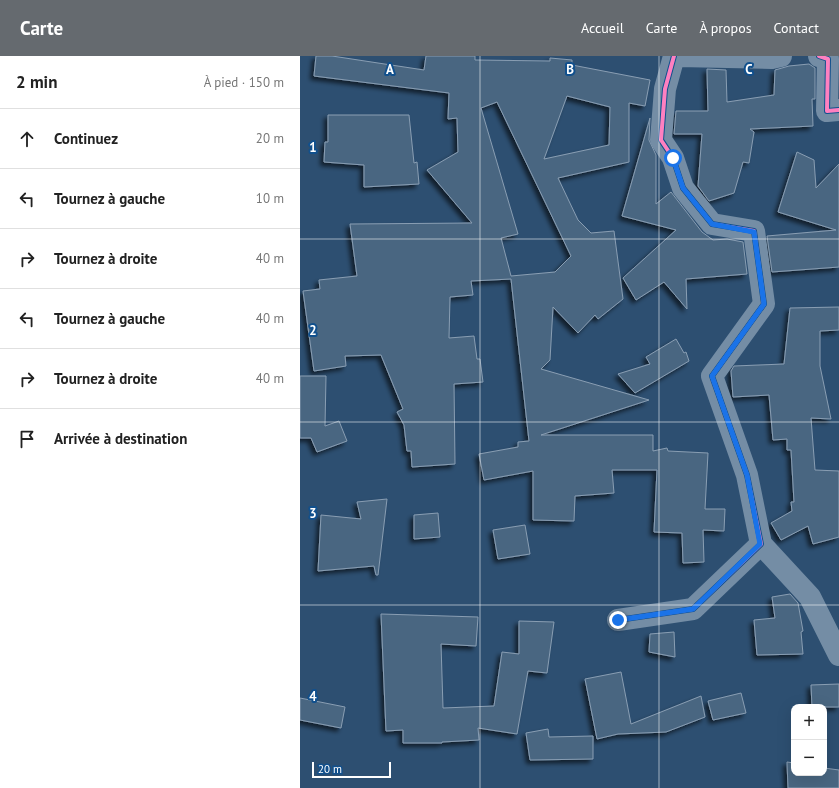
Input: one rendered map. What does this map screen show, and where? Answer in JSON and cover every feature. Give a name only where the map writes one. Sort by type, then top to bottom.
[{"type":"street","points":[[674,56],[665,89],[661,140],[673,158],[683,188],[712,224],[754,232],[764,304],[712,376],[747,475],[760,544],[810,597],[839,655]]},
{"type":"street","points":[[679,56],[772,58],[780,56]]},
{"type":"street","points":[[829,58],[826,111],[839,110]]},
{"type":"street","points":[[618,620],[693,609],[760,544]]},
{"type":"building","points":[[316,56],[332,56],[424,70],[426,56],[475,56],[475,60],[550,61],[550,58],[572,60],[572,65],[650,80],[645,106],[629,103],[629,162],[558,178],[578,220],[591,233],[614,231],[623,299],[598,319],[595,315],[578,333],[553,307],[550,360],[541,369],[649,400],[541,435],[653,435],[653,451],[667,448],[668,451],[708,453],[705,509],[725,509],[724,531],[703,530],[704,562],[683,563],[682,533],[654,532],[657,470],[612,470],[614,493],[575,496],[574,521],[533,520],[533,471],[484,480],[479,454],[518,447],[518,442],[529,441],[511,279],[471,281],[473,295],[450,297],[449,338],[474,336],[477,359],[480,359],[483,382],[454,384],[455,464],[412,467],[411,451],[407,451],[404,425],[397,412],[403,409],[381,355],[345,356],[346,366],[314,371],[303,291],[320,289],[319,280],[357,276],[350,224],[472,223],[427,170],[458,152],[457,118],[448,119],[449,93],[314,76]],"holes":[[[567,96],[610,107],[609,145],[544,159]],[[497,102],[571,256],[555,272],[511,276],[501,238],[518,234],[481,108]]]},
{"type":"building","points":[[809,64],[815,68],[815,99],[812,99],[813,126],[750,129],[754,132],[749,163],[743,162],[734,193],[709,201],[698,186],[702,134],[674,134],[676,111],[708,111],[707,69],[726,70],[727,102],[774,95],[775,70],[789,66]]},
{"type":"building","points":[[328,115],[409,115],[414,163],[417,162],[419,184],[364,187],[364,165],[324,162],[325,142],[328,142]]},
{"type":"building","points":[[650,118],[649,140],[656,155],[656,204],[671,192],[702,232],[713,240],[727,239],[743,242],[747,274],[686,279],[687,309],[664,282],[636,300],[623,278],[676,230],[622,216]]},
{"type":"building","points":[[797,152],[814,160],[816,188],[839,164],[839,267],[772,272],[767,236],[836,230],[778,212]]},
{"type":"building","points":[[839,307],[839,330],[820,331],[820,366],[831,419],[811,418],[815,470],[839,471],[839,537],[813,544],[808,526],[781,540],[771,523],[792,511],[791,502],[794,502],[791,450],[787,450],[787,439],[773,440],[769,395],[733,397],[731,371],[734,366],[784,364],[790,308]]},
{"type":"building","points":[[676,339],[684,353],[686,352],[689,361],[635,393],[618,374],[650,364],[646,357]]},
{"type":"building","points":[[300,376],[326,376],[325,426],[339,421],[347,441],[317,452],[311,438],[300,438]]},
{"type":"building","points":[[387,499],[378,575],[376,575],[374,566],[318,571],[321,515],[361,519],[357,502]]},
{"type":"building","points":[[438,513],[440,537],[414,539],[414,515]]},
{"type":"building","points":[[525,525],[530,554],[498,559],[493,530]]},
{"type":"building","points":[[790,594],[798,603],[803,631],[801,632],[803,654],[757,655],[754,620],[775,618],[772,597]]},
{"type":"building","points":[[381,614],[478,617],[476,646],[441,644],[443,708],[494,706],[502,652],[519,654],[519,621],[554,622],[547,673],[528,671],[517,734],[478,728],[479,740],[442,743],[403,743],[403,730],[386,731]]},
{"type":"building","points":[[674,632],[675,657],[649,652],[650,634]]},
{"type":"building","points":[[621,672],[631,724],[701,696],[705,717],[666,732],[618,734],[597,739],[585,679]]},
{"type":"building","points":[[839,684],[839,707],[827,707],[827,704],[812,704],[811,685]]},
{"type":"building","points":[[741,693],[746,713],[713,720],[708,701]]},
{"type":"building","points":[[300,698],[345,707],[341,728],[300,720]]},
{"type":"building","points":[[548,729],[549,737],[593,736],[593,759],[530,760],[526,733]]},
{"type":"building","points":[[787,762],[791,763],[791,776],[827,776],[827,768],[839,770],[839,788],[788,788]]},
{"type":"cycle path","points":[[618,620],[693,609],[761,544],[747,475],[712,376],[764,304],[754,231],[712,224],[683,188],[673,158],[661,140],[665,89],[674,56]]},
{"type":"cycle path","points":[[819,56],[828,59],[827,111],[839,110]]},
{"type":"route","points":[[618,620],[693,609],[760,544],[747,475],[712,376],[764,304],[754,232],[712,224],[683,188],[673,158]]}]
